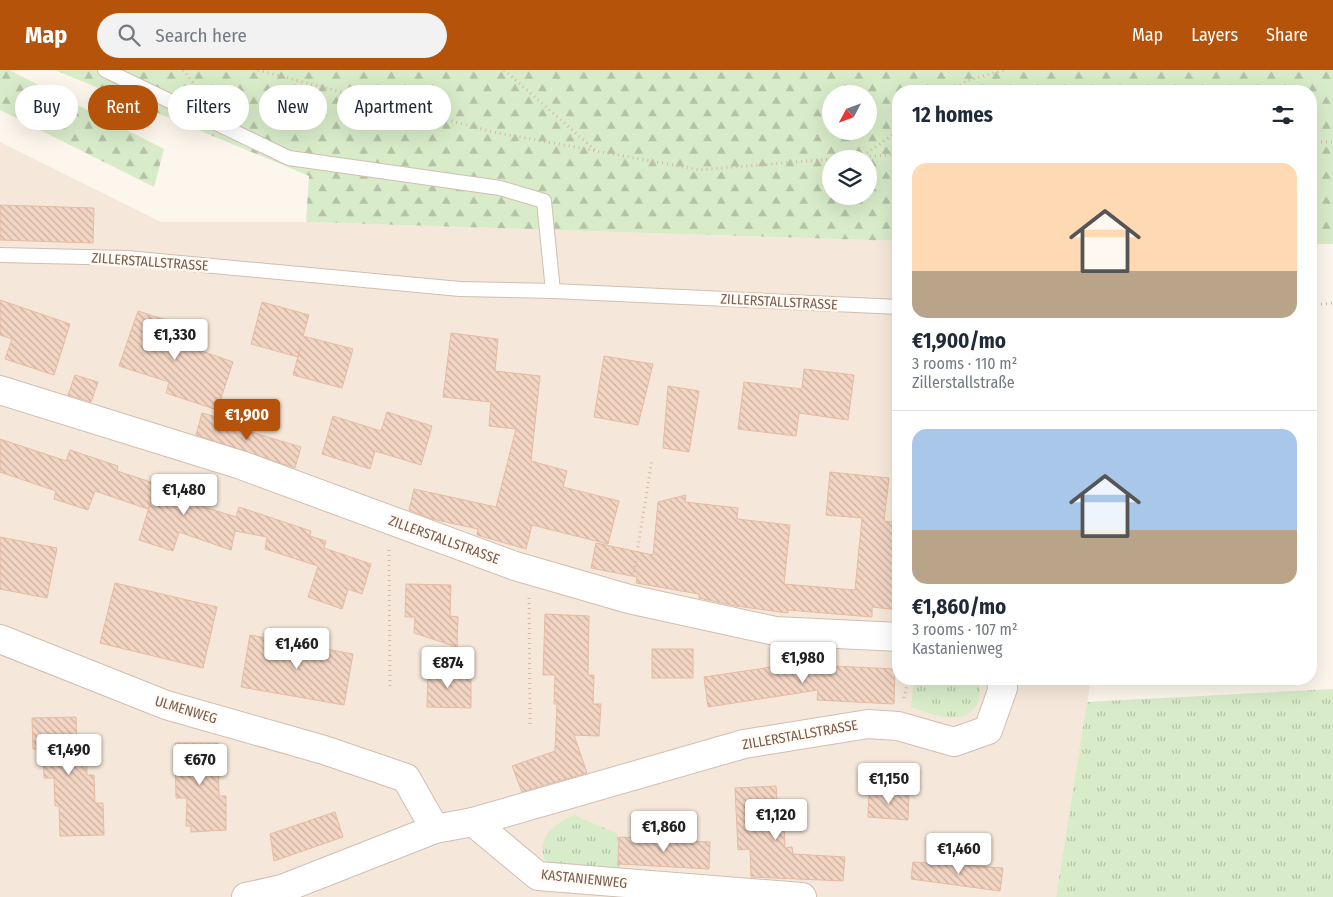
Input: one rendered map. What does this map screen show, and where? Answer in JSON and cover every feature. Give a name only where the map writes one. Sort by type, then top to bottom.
[{"type":"street","name":"ZILLERSTALLSTRASSE","points":[[0,390],[241,465],[528,570],[629,599],[775,631],[892,637]]},
{"type":"street","name":"ULMENWEG","points":[[0,639],[166,705],[324,750],[406,778],[434,829]]},
{"type":"street","name":"ZILLERSTALLSTRASSE","points":[[246,897],[282,889],[434,829],[473,822],[744,744],[868,724],[898,726],[954,742],[988,730],[1003,688],[1002,685]]},
{"type":"street","name":"KASTANIENWEG","points":[[473,822],[538,876],[802,897]]},
{"type":"lane","points":[[105,70],[289,158],[500,188],[544,201],[553,291]]},
{"type":"lane","name":"ZILLERSTALLSTRASSE","points":[[0,255],[127,258],[460,289],[553,291],[892,307]]},
{"type":"path","points":[[258,70],[493,132],[700,170],[822,160]]},
{"type":"path","points":[[504,70],[596,151]]},
{"type":"path","points":[[960,85],[966,81],[1004,70]]},
{"type":"path","points":[[872,150],[892,135]]},
{"type":"path","points":[[1317,142],[1333,142]]},
{"type":"path","points":[[877,156],[892,155]]},
{"type":"path","points":[[1317,304],[1333,303]]},
{"type":"path","points":[[629,599],[652,459]]},
{"type":"path","points":[[389,519],[390,687]]},
{"type":"path","points":[[528,570],[530,724]]},
{"type":"shaded area","points":[[0,142],[161,222],[306,222],[892,241],[892,685],[1090,685],[1056,897],[0,897]]},
{"type":"green space","points":[[0,70],[9,70],[38,85],[15,85],[15,118],[0,110]]},
{"type":"green space","points":[[55,70],[1333,70],[1333,244],[1317,244],[1317,85],[892,85],[892,241],[306,222],[309,176],[199,130],[249,130],[249,85],[168,85],[168,117],[158,113],[158,85],[91,85]]},
{"type":"green space","points":[[78,105],[88,110],[88,130],[127,130],[164,149],[154,187],[40,130],[78,130]]},
{"type":"green space","points":[[913,685],[979,685],[978,702],[973,710],[966,715],[957,717],[938,716],[911,707]]},
{"type":"green space","points":[[1333,689],[1333,897],[1056,897],[1087,702]]},
{"type":"green space","points":[[574,815],[618,834],[620,875],[565,874],[545,861],[543,844],[545,838],[554,827]]},
{"type":"building","points":[[0,205],[94,208],[93,243],[0,240]]},
{"type":"building","points":[[0,300],[70,324],[54,375],[5,359],[12,339],[0,335]]},
{"type":"building","points":[[262,302],[309,315],[303,336],[353,349],[342,388],[293,375],[298,357],[251,344]]},
{"type":"building","points":[[138,311],[187,327],[182,344],[233,362],[217,410],[166,393],[169,382],[119,366]]},
{"type":"building","points":[[451,333],[498,339],[495,371],[540,376],[531,461],[567,471],[563,487],[619,501],[608,544],[532,525],[526,549],[477,535],[478,529],[432,519],[409,510],[414,489],[496,507],[516,429],[489,426],[491,402],[443,397]]},
{"type":"building","points":[[604,356],[653,364],[638,425],[594,417]]},
{"type":"building","points":[[804,369],[854,375],[848,420],[799,413],[796,436],[738,429],[744,382],[802,389]]},
{"type":"building","points":[[75,375],[98,382],[91,402],[68,395]]},
{"type":"building","points":[[668,386],[699,391],[689,452],[663,448]]},
{"type":"building","points":[[387,412],[432,426],[421,465],[375,451],[370,469],[322,454],[333,416],[381,431]]},
{"type":"building","points":[[202,413],[232,421],[231,426],[301,447],[295,468],[196,435]]},
{"type":"building","points":[[0,439],[66,461],[70,450],[118,466],[117,471],[157,484],[148,509],[95,491],[88,510],[54,499],[56,491],[0,472]]},
{"type":"building","points":[[830,472],[889,478],[884,521],[892,522],[892,609],[872,607],[872,617],[788,610],[788,613],[736,606],[699,598],[699,594],[636,583],[637,577],[591,568],[596,543],[653,555],[658,502],[686,495],[685,502],[738,508],[737,519],[790,525],[784,584],[855,590],[862,518],[826,515]]},
{"type":"building","points":[[154,491],[236,517],[239,507],[311,531],[310,536],[326,541],[324,548],[371,564],[362,594],[348,589],[342,609],[308,597],[318,566],[265,549],[267,537],[235,531],[231,550],[179,532],[173,551],[139,540]]},
{"type":"building","points":[[0,537],[57,548],[47,598],[0,589]]},
{"type":"building","points":[[115,583],[217,607],[203,668],[100,643]]},
{"type":"building","points":[[406,584],[451,585],[450,616],[458,617],[457,647],[414,633],[415,617],[405,617]]},
{"type":"building","points":[[545,614],[589,616],[588,675],[594,675],[593,704],[601,704],[599,736],[574,735],[587,773],[522,792],[512,766],[555,751],[557,704],[554,704],[555,675],[543,675]]},
{"type":"building","points":[[250,635],[353,654],[344,705],[241,687]]},
{"type":"building","points":[[652,649],[693,649],[693,678],[652,678]]},
{"type":"building","points":[[792,664],[892,669],[892,685],[895,685],[894,704],[817,700],[818,690],[708,707],[704,677]]},
{"type":"building","points":[[428,667],[463,673],[463,678],[471,679],[471,708],[427,707]]},
{"type":"building","points":[[76,717],[77,745],[86,744],[87,775],[94,775],[95,803],[103,803],[104,835],[60,836],[59,806],[55,806],[54,778],[44,778],[43,749],[33,749],[32,718]]},
{"type":"building","points":[[175,743],[218,743],[219,796],[226,796],[226,830],[191,832],[191,826],[186,826],[187,798],[176,798]]},
{"type":"building","points":[[776,786],[778,817],[784,817],[785,848],[792,847],[793,854],[845,857],[843,881],[751,877],[750,849],[738,850],[735,788]]},
{"type":"building","points":[[869,790],[909,792],[908,820],[868,817]]},
{"type":"building","points":[[335,812],[343,837],[274,861],[270,834]]},
{"type":"building","points":[[619,837],[710,842],[709,869],[618,864]]},
{"type":"building","points":[[913,862],[1003,868],[1000,891],[911,879]]}]
